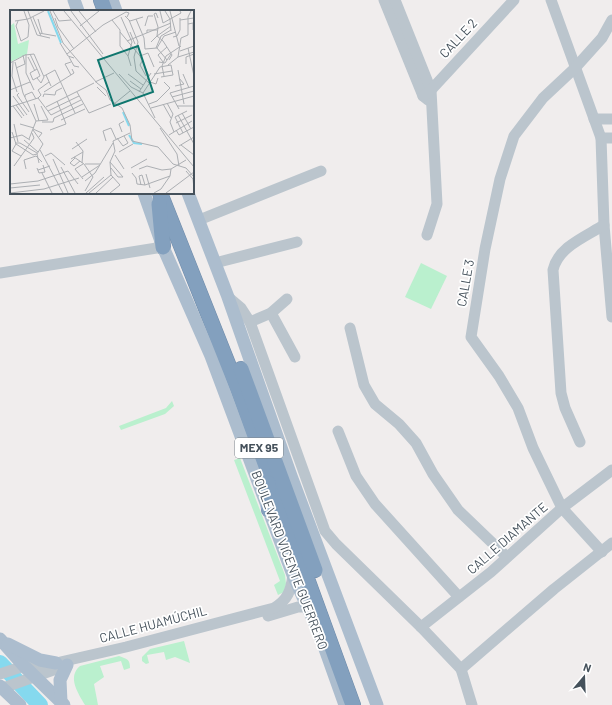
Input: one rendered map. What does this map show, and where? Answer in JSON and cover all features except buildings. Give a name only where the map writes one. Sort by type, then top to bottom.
[{"type":"highway","points":[[91,0],[95,10]]},
{"type":"highway","points":[[101,0],[105,10]]},
{"type":"highway","points":[[159,194],[163,247]]},
{"type":"highway","name":"BOULEVARD VICENTE GUERRERO","points":[[159,194],[238,389],[353,705]]},
{"type":"highway","name":"BOULEVARD VICENTE GUERRERO","points":[[170,194],[250,391],[297,516],[363,705]]},
{"type":"highway","points":[[267,472],[269,510]]},
{"type":"main road","points":[[74,0],[78,10]]},
{"type":"main road","points":[[112,0],[116,10]]},
{"type":"main road","name":"BOULEVARD VICENTE GUERRERO","points":[[144,194],[163,247],[211,356],[293,575],[306,608],[319,632],[345,705]]},
{"type":"main road","points":[[188,194],[228,298],[291,476],[377,705]]},
{"type":"main road","points":[[1,641],[40,660],[61,664],[60,680],[63,704]]},
{"type":"main road","points":[[1,641],[33,676],[63,704]]},
{"type":"main road","points":[[0,690],[20,705]]},
{"type":"street","points":[[384,0],[432,105],[437,204],[427,235]]},
{"type":"street","points":[[395,0],[427,93]]},
{"type":"street","name":"CALLE 2","points":[[427,93],[514,0]]},
{"type":"street","points":[[551,0],[594,119],[606,138],[604,225],[612,317]]},
{"type":"street","name":"CALLE 3","points":[[602,552],[562,508],[533,448],[518,408],[499,376],[475,345],[471,337],[471,328],[485,249],[500,179],[514,136],[543,98],[575,68],[602,38],[612,20]]},
{"type":"street","points":[[594,119],[612,119]]},
{"type":"street","points":[[199,220],[320,171]]},
{"type":"street","points":[[580,442],[565,408],[561,393],[553,270],[555,260],[562,252],[604,225]]},
{"type":"street","points":[[215,263],[297,242]]},
{"type":"street","points":[[0,273],[163,247]]},
{"type":"street","points":[[228,298],[240,308],[250,322],[325,531],[336,544],[421,627],[461,669],[472,705]]},
{"type":"street","points":[[250,322],[271,313],[287,299]]},
{"type":"street","points":[[271,313],[294,357]]},
{"type":"street","points":[[350,328],[364,385],[375,404],[399,424],[416,443],[434,474],[458,510],[508,557]]},
{"type":"street","points":[[338,431],[356,476],[374,504],[459,597]]},
{"type":"street","name":"CALLE DIAMANTE","points":[[421,627],[508,557],[562,508],[612,470]]},
{"type":"street","points":[[461,669],[554,589],[612,544]]},
{"type":"street","name":"CALLE HUAMÚCHIL","points":[[0,690],[61,664],[274,608],[283,603],[290,593],[293,575]]},
{"type":"street","name":"CALLE HUAMÚCHIL","points":[[0,674],[24,666],[61,664],[298,607],[306,608]]},
{"type":"street","points":[[0,690],[13,705]]},
{"type":"green space","points":[[421,263],[447,276],[431,309],[405,297]]},
{"type":"green space","points":[[172,401],[174,406],[165,414],[121,430],[119,426],[166,408]]},
{"type":"green space","points":[[240,458],[285,575],[286,584],[284,592],[278,595],[274,585],[280,581],[234,460]]},
{"type":"green space","points":[[184,641],[190,663],[175,657],[166,660],[164,652],[147,655],[149,663],[146,664],[142,661],[142,657],[150,649]]},
{"type":"green space","points":[[119,656],[128,660],[130,668],[124,670],[121,661],[100,666],[104,677],[94,684],[98,705],[85,705],[75,685],[74,675],[76,670],[80,666]]},
{"type":"waterway","points":[[0,663],[40,705]]}]
